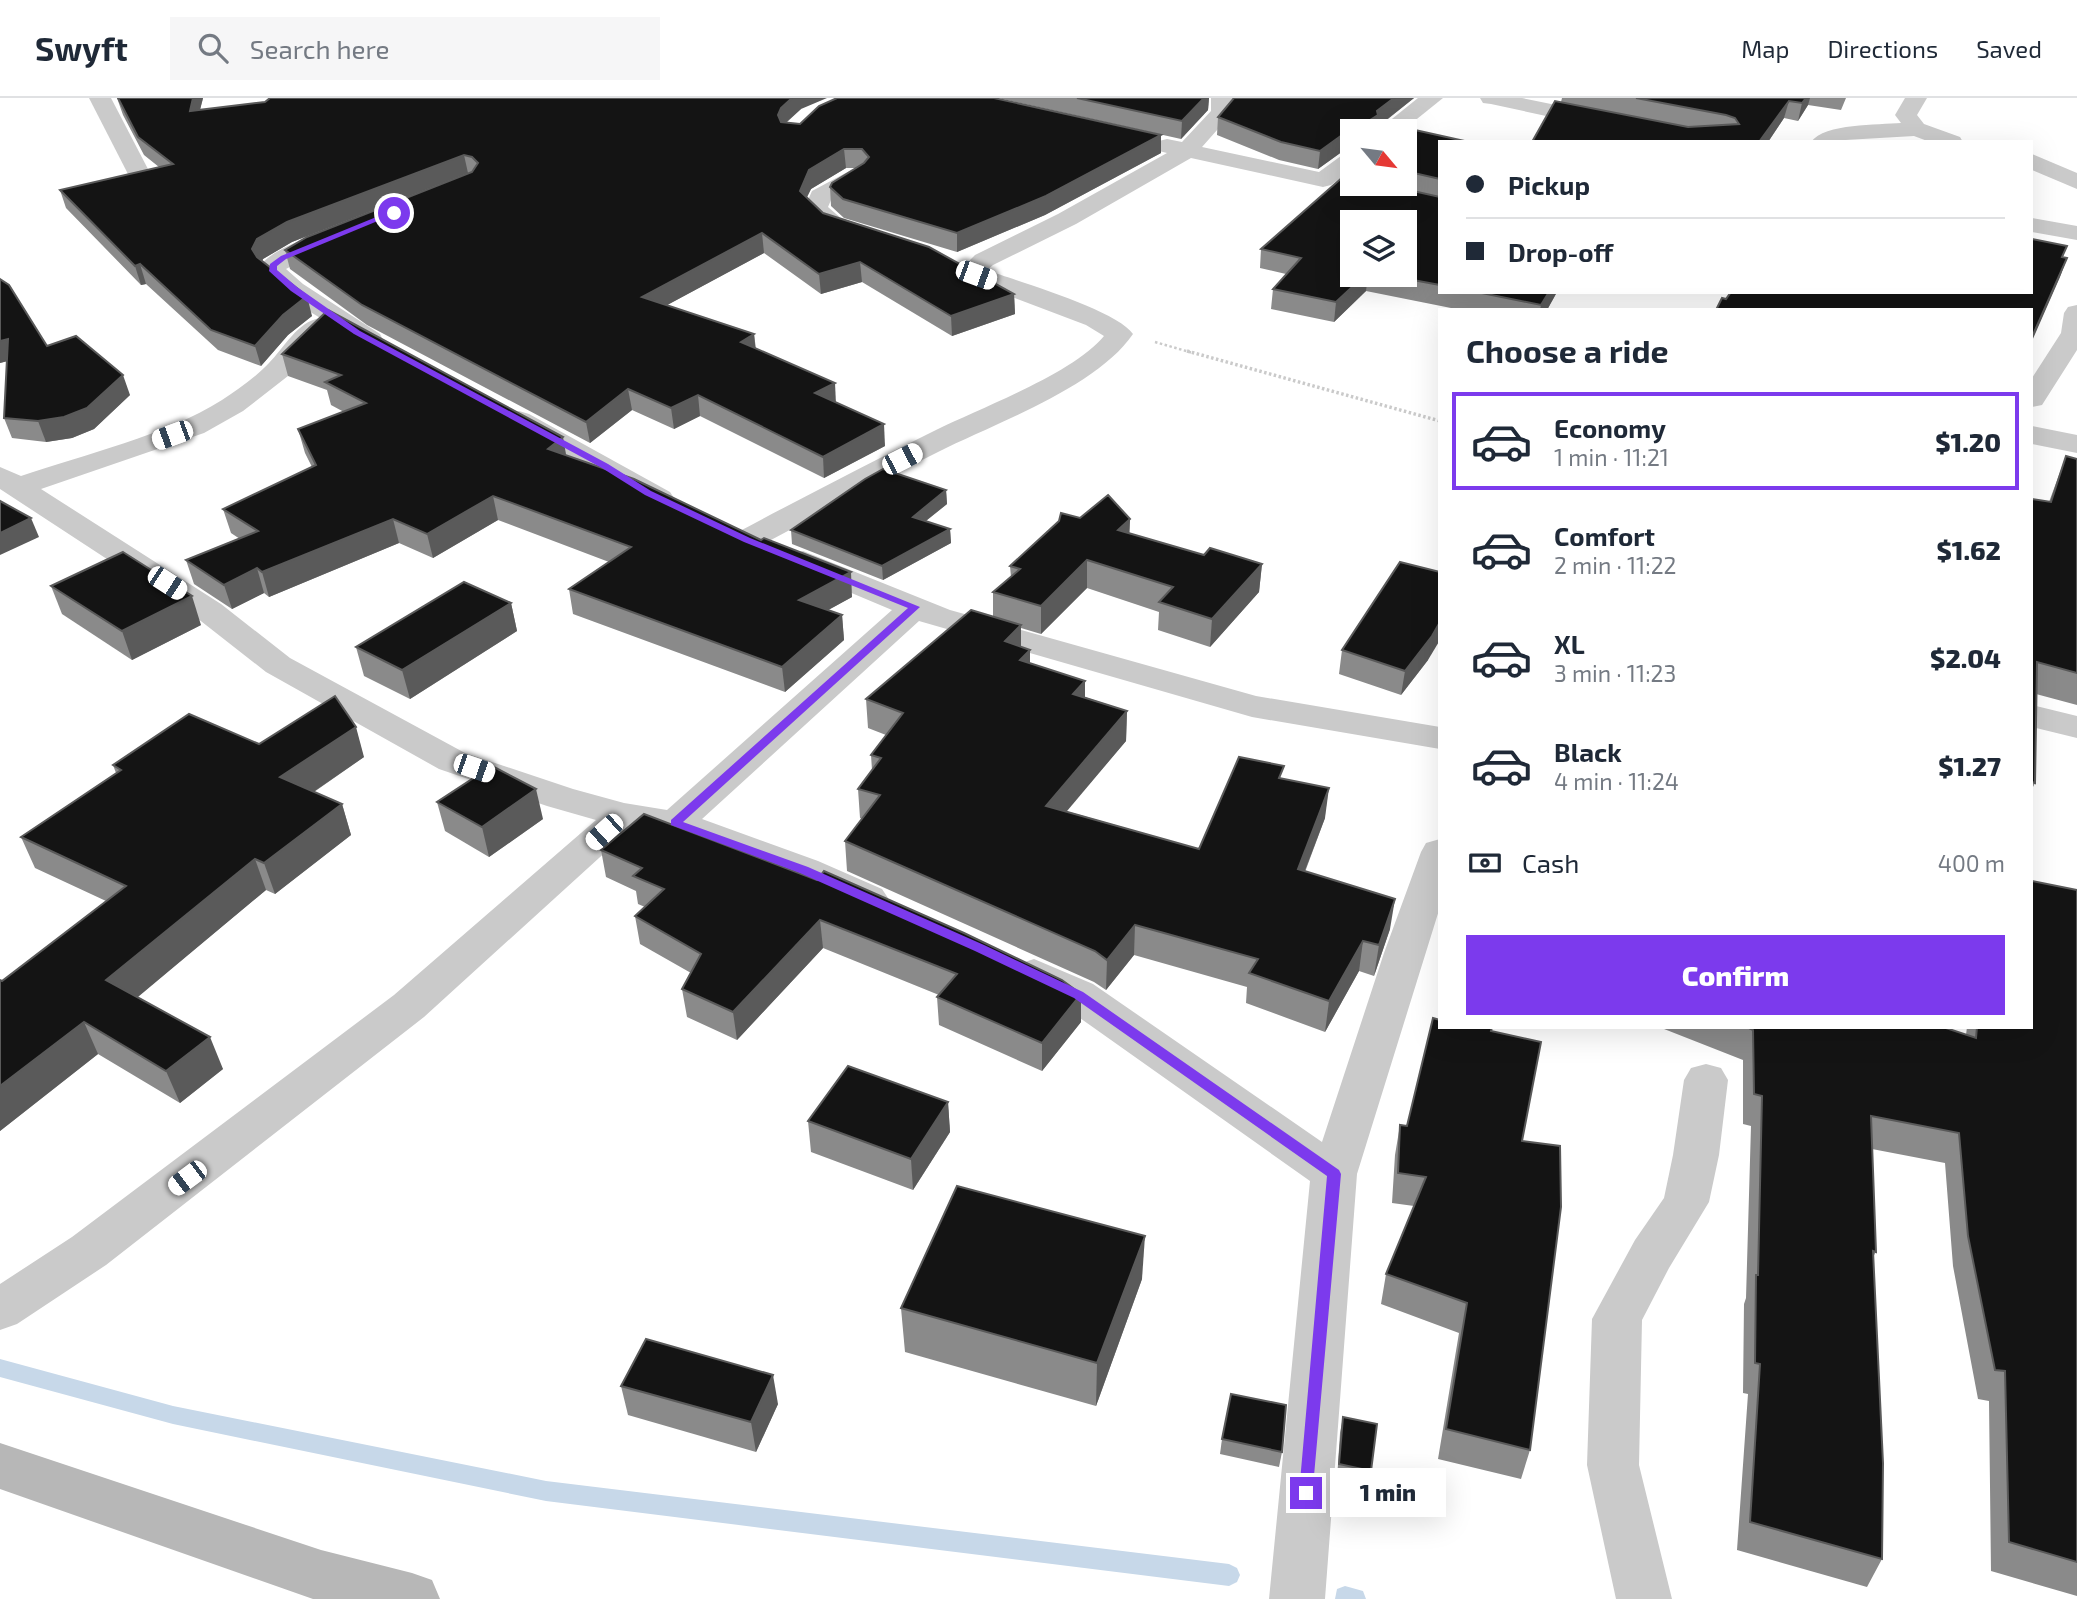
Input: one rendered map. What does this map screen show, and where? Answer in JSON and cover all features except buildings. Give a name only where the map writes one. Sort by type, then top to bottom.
[{"type":"street","points":[[100,98],[137,171]]},
{"type":"street","points":[[974,269],[984,260],[1067,219],[1186,151],[1222,112],[1222,98]]},
{"type":"street","points":[[1404,119],[1432,98]]},
{"type":"street","points":[[1491,98],[1629,126]]},
{"type":"street","points":[[1916,98],[1906,115],[1916,129]]},
{"type":"street","points":[[1827,140],[1838,135],[1916,129],[1946,140]]},
{"type":"street","points":[[1147,142],[1340,184]]},
{"type":"street","points":[[2033,159],[2077,166]]},
{"type":"street","points":[[2033,160],[2077,182]]},
{"type":"street","points":[[1323,180],[1340,168]]},
{"type":"street","points":[[855,175],[820,196],[816,209],[834,225],[884,242]]},
{"type":"street","points":[[367,224],[302,249],[273,266],[273,271],[332,316],[392,352]]},
{"type":"street","points":[[2033,225],[2077,233]]},
{"type":"street","points":[[948,262],[974,269]]},
{"type":"street","points":[[974,269],[976,275],[1095,319],[1120,334],[1115,345],[1060,379],[736,535],[938,617],[1053,651],[1252,706],[1438,738]]},
{"type":"street","points":[[2033,397],[2074,333],[2077,313]]},
{"type":"street","points":[[9,481],[194,427],[233,405],[278,370],[300,342],[332,316]]},
{"type":"street","points":[[499,409],[680,509]]},
{"type":"street","points":[[2033,435],[2077,444]]},
{"type":"street","points":[[9,481],[209,611],[278,664],[452,761],[560,798],[624,815],[675,823],[804,870],[904,914]]},
{"type":"street","points":[[675,823],[915,607]]},
{"type":"street","points":[[2033,716],[2077,727]]},
{"type":"street","points":[[0,1310],[89,1251],[409,1006],[624,815]]},
{"type":"street","points":[[1297,1599],[1334,1174],[1404,953],[1438,858]]},
{"type":"street","points":[[1004,960],[1078,995],[1334,1174]]},
{"type":"street","points":[[1644,1599],[1613,1465],[1618,1319],[1652,1254],[1686,1202],[1696,1155],[1706,1080]]},
{"type":"street","points":[[0,1466],[321,1576],[412,1599]]},
{"type":"path","points":[[1120,334],[1194,351],[1438,420]]},
{"type":"waterway","points":[[0,1368],[173,1415],[546,1491],[1229,1575]]},
{"type":"waterway","points":[[1345,1597],[1355,1599]]},
{"type":"route","points":[[394,213],[302,249],[277,261],[273,271],[357,333],[605,466],[648,493],[747,540],[915,607],[675,823],[804,870],[1078,995],[1334,1174],[1306,1493]]}]
